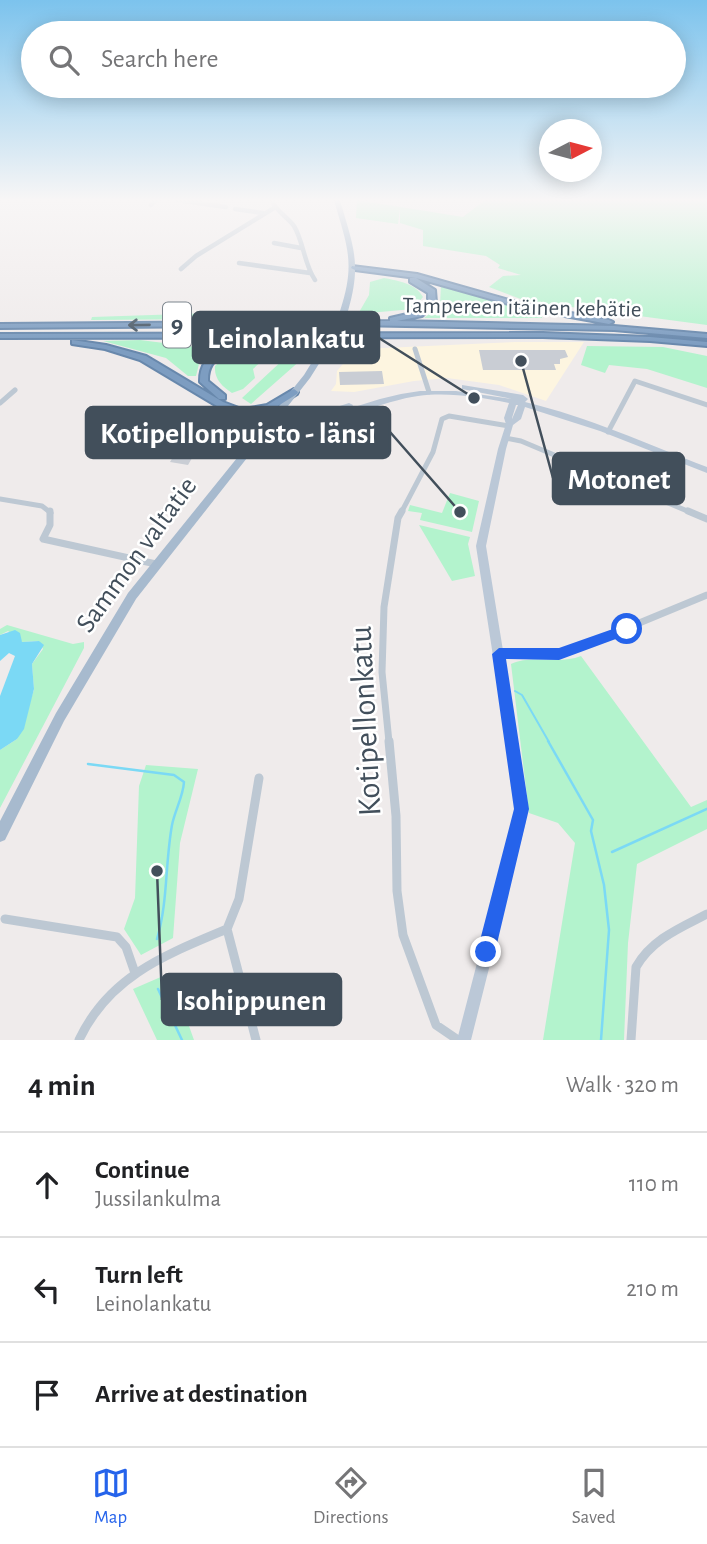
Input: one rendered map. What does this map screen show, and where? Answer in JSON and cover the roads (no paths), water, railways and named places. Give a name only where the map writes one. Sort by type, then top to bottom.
[{"type":"highway","points":[[354,323],[410,317],[424,311],[433,300],[432,292],[418,281],[355,270]]},
{"type":"highway","points":[[355,270],[417,276],[561,315],[684,334]]},
{"type":"highway","name":"Tampereen itäinen kehätie","points":[[0,327],[354,323],[614,328],[707,336]]},
{"type":"highway","name":"Tampereen itäinen kehätie","points":[[3,336],[543,335],[626,337],[707,344]]},
{"type":"highway","points":[[3,336],[92,344],[131,354],[163,368],[220,404],[272,420]]},
{"type":"highway","points":[[272,420],[225,399],[204,383],[204,369],[215,355],[247,345],[333,337]]},
{"type":"highway","points":[[253,410],[270,407],[295,391]]},
{"type":"main road","name":"Sammon valtatie","points":[[0,835],[109,631],[156,564],[295,391],[323,351],[344,311],[355,270],[351,249]]},
{"type":"main road","points":[[272,420],[301,424],[321,422],[389,398],[428,390]]},
{"type":"main road","points":[[272,420],[304,418],[334,412],[386,393],[428,390],[474,394],[519,401],[707,470]]},
{"type":"main road","points":[[464,1040],[520,821],[520,792],[481,536],[508,429],[517,419],[519,401]]},
{"type":"main road","points":[[285,403],[290,413],[304,418]]},
{"type":"street","points":[[181,269],[209,249]]},
{"type":"street","points":[[300,249],[315,280]]},
{"type":"street","points":[[239,262],[310,273]]},
{"type":"street","points":[[415,349],[428,390]]},
{"type":"street","points":[[608,432],[635,382],[707,405]]},
{"type":"street","points":[[0,403],[15,390]]},
{"type":"street","name":"Kotipellonkatu","points":[[458,1040],[436,1025],[403,935],[397,891],[396,817],[382,672],[384,607],[398,518],[433,452],[441,420],[449,416],[508,429]]},
{"type":"street","points":[[508,429],[521,441],[707,519]]},
{"type":"street","points":[[0,499],[42,506],[50,510],[50,529],[43,539],[156,564]]},
{"type":"street","points":[[499,654],[569,652],[707,595]]},
{"type":"street","points":[[256,1040],[227,929],[239,899],[258,778]]},
{"type":"street","points":[[631,1040],[636,967],[644,950],[707,914]]},
{"type":"street","points":[[5,919],[117,937],[126,947],[135,973]]},
{"type":"street","points":[[79,1040],[88,1018],[98,1004],[135,973],[227,929]]},
{"type":"water","points":[[15,630],[20,633],[22,642],[39,641],[44,645],[32,664],[34,689],[24,729],[17,739],[0,750],[0,696],[15,656],[9,653],[0,661],[0,635]]},
{"type":"waterway","points":[[515,691],[522,695],[549,742]]},
{"type":"waterway","points":[[548,741],[593,820],[591,831],[604,885],[609,930],[601,1040]]},
{"type":"waterway","points":[[88,764],[174,775],[184,782],[172,825],[163,911],[157,939]]},
{"type":"waterway","points":[[612,852],[707,809]]},
{"type":"waterway","points":[[158,989],[182,1040]]},
{"type":"place","name":"Motonet","points":[[521,361]]},
{"type":"place","name":"Leinolankatu","points":[[474,398]]},
{"type":"place","name":"Kotipellonpuisto - länsi","points":[[460,512]]},
{"type":"place","name":"Isohippunen","points":[[157,871]]}]
